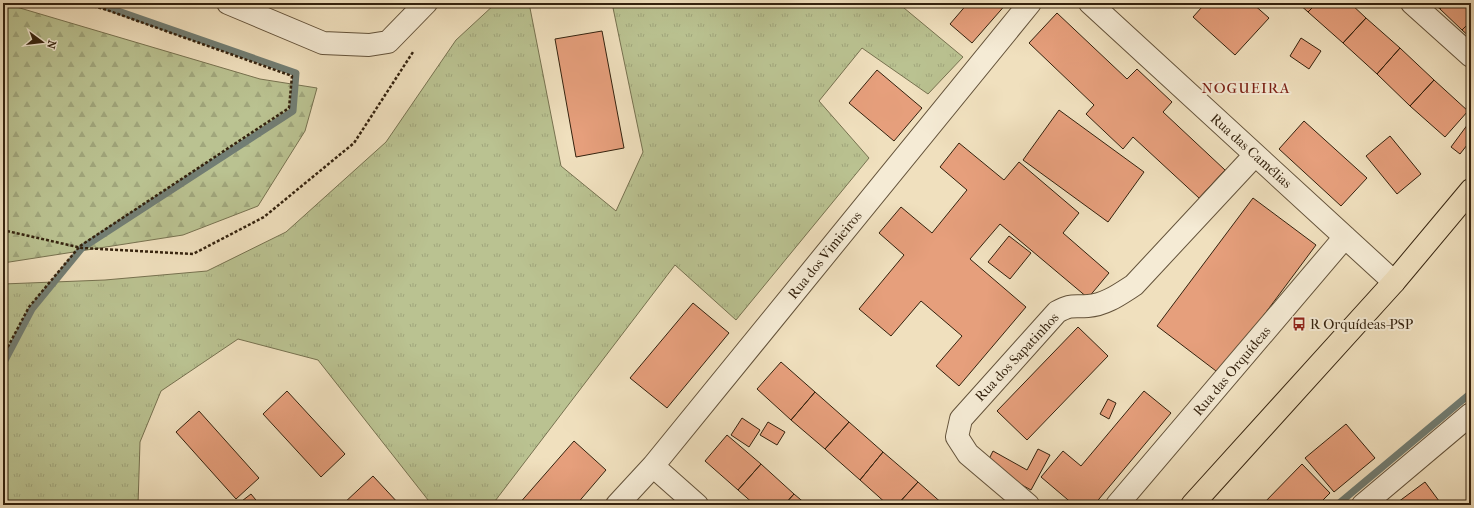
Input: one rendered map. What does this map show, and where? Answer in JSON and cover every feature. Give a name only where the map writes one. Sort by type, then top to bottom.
[{"type":"main road","points":[[1192,505],[1394,282],[1471,190]]},
{"type":"street","points":[[228,3],[323,43],[369,45],[388,42],[419,7]]},
{"type":"street","name":"Rua dos Vimieiros","points":[[617,505],[653,466],[1030,3]]},
{"type":"street","name":"Rua das Camélias","points":[[1090,3],[1394,282]]},
{"type":"street","points":[[1412,3],[1471,56]]},
{"type":"street","name":"Rua dos Sapatinhos","points":[[1028,505],[968,454],[957,437],[961,419],[1057,312],[1070,305],[1089,306],[1114,298],[1134,285],[1255,155]]},
{"type":"street","name":"Rua das Orquídeas","points":[[1117,505],[1345,237]]},
{"type":"street","points":[[1363,505],[1471,414]]},
{"type":"street","points":[[653,466],[697,505]]},
{"type":"path","points":[[3,356],[29,307],[80,246],[289,108],[292,76],[104,9],[80,3]]},
{"type":"path","points":[[7,231],[82,248],[193,254],[264,217],[354,143],[417,46]]},
{"type":"green space","points":[[3,3],[260,79],[317,88],[305,131],[258,206],[183,235],[3,263]]},
{"type":"green space","points":[[496,3],[529,3],[561,166],[616,211],[643,152],[612,3],[898,3],[963,57],[928,94],[862,48],[819,101],[869,158],[736,320],[675,265],[492,505],[432,505],[318,360],[238,339],[161,391],[140,442],[138,505],[3,505],[3,284],[105,280],[207,271],[286,232],[386,142],[456,40]]},
{"type":"building","points":[[968,3],[1007,3],[972,43],[950,24]]},
{"type":"building","points":[[1198,3],[1252,3],[1269,18],[1235,55],[1193,17],[1202,7]]},
{"type":"building","points":[[1298,3],[1317,3],[1308,12]]},
{"type":"building","points":[[1317,3],[1350,3],[1366,18],[1343,43],[1308,12]]},
{"type":"building","points":[[1433,3],[1446,3],[1440,9]]},
{"type":"building","points":[[1446,3],[1471,3],[1471,21],[1462,30],[1440,9]]},
{"type":"building","points":[[1057,13],[1127,79],[1137,69],[1172,102],[1163,112],[1225,170],[1199,198],[1133,137],[1123,149],[1086,114],[1094,105],[1029,43]]},
{"type":"building","points":[[1366,18],[1400,48],[1377,74],[1343,43]]},
{"type":"building","points":[[1471,21],[1471,38],[1462,30]]},
{"type":"building","points":[[602,31],[624,148],[576,157],[555,39]]},
{"type":"building","points":[[1301,38],[1321,51],[1309,69],[1290,56]]},
{"type":"building","points":[[1400,48],[1434,80],[1410,106],[1377,74]]},
{"type":"building","points":[[877,70],[922,108],[894,141],[849,103]]},
{"type":"building","points":[[1434,80],[1468,111],[1445,137],[1410,106]]},
{"type":"building","points":[[1059,110],[1144,172],[1108,222],[1023,160]]},
{"type":"building","points":[[1304,121],[1367,178],[1341,206],[1279,149]]},
{"type":"building","points":[[1468,124],[1471,126],[1471,140],[1460,154],[1451,147]]},
{"type":"building","points":[[1390,136],[1421,174],[1397,194],[1366,156]]},
{"type":"building","points":[[959,143],[1004,180],[1019,162],[1079,213],[1063,233],[1109,273],[1088,298],[1000,224],[970,259],[1026,307],[959,386],[936,366],[962,336],[921,301],[891,336],[859,309],[904,255],[879,233],[901,207],[932,233],[967,190],[940,167]]},
{"type":"building","points":[[1253,198],[1316,245],[1220,374],[1157,326]]},
{"type":"building","points":[[1009,236],[1031,253],[1010,279],[988,262]]},
{"type":"building","points":[[693,303],[729,333],[667,408],[630,378]]},
{"type":"building","points":[[1078,327],[1108,356],[1027,440],[997,411]]},
{"type":"building","points":[[781,362],[815,392],[791,420],[757,389]]},
{"type":"building","points":[[287,391],[345,454],[321,477],[263,414]]},
{"type":"building","points":[[1144,391],[1171,413],[1094,505],[1074,505],[1041,477],[1063,451],[1081,466]]},
{"type":"building","points":[[815,392],[849,422],[825,449],[791,420]]},
{"type":"building","points":[[1108,399],[1116,403],[1109,419],[1100,414]]},
{"type":"building","points":[[199,411],[259,478],[236,499],[176,432]]},
{"type":"building","points":[[742,418],[760,430],[749,447],[731,435]]},
{"type":"building","points":[[768,422],[785,432],[777,445],[760,435]]},
{"type":"building","points":[[849,422],[883,452],[860,480],[825,449]]},
{"type":"building","points":[[1346,424],[1375,458],[1334,492],[1305,458]]},
{"type":"building","points":[[727,435],[761,464],[738,490],[705,461]]},
{"type":"building","points":[[574,441],[606,470],[576,505],[518,505]]},
{"type":"building","points":[[1038,449],[1050,455],[1031,490],[986,465],[993,451],[1027,470]]},
{"type":"building","points":[[883,452],[918,482],[897,505],[888,505],[860,480]]},
{"type":"building","points":[[761,464],[794,494],[784,505],[755,505],[738,490]]},
{"type":"building","points":[[1302,464],[1330,493],[1318,505],[1262,505]]},
{"type":"building","points":[[373,476],[400,505],[343,504]]},
{"type":"building","points":[[918,482],[944,505],[897,505]]},
{"type":"building","points":[[1425,482],[1442,505],[1394,505]]},
{"type":"building","points":[[251,494],[260,505],[238,505],[238,504]]},
{"type":"building","points":[[794,494],[807,505],[784,505]]},
{"type":"waterway","points":[[3,364],[32,309],[82,248],[293,111],[296,73],[95,3]]},
{"type":"waterway","points":[[1337,505],[1471,393]]},
{"type":"place","name":"R Orquídeas-PSP","points":[[1299,324]]},
{"type":"district","name":"NOGUEIRA","points":[[1246,88]]}]
